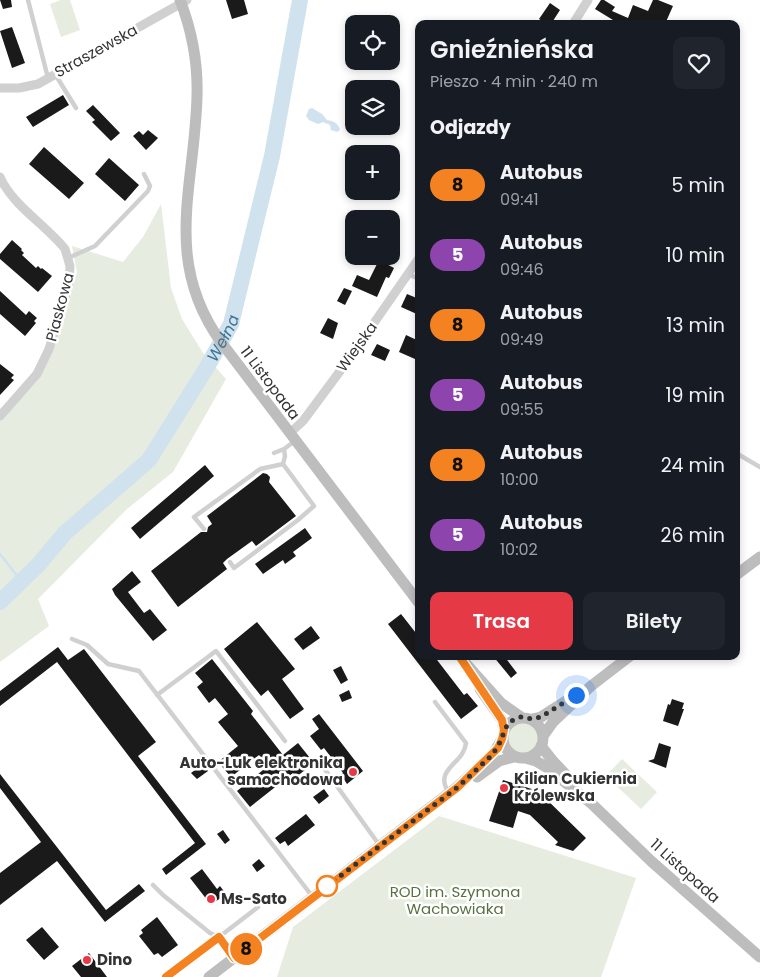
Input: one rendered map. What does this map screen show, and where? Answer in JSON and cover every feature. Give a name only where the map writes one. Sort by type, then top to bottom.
[{"type":"main road","name":"11 Listopada","points":[[183,1],[192,38],[197,79],[196,118],[185,221],[185,243],[196,298],[213,332],[415,598]]},
{"type":"main road","points":[[740,572],[760,557]]},
{"type":"main road","points":[[462,660],[502,720],[506,749],[520,757]]},
{"type":"main road","points":[[463,660],[502,704],[540,726],[542,741]]},
{"type":"main road","points":[[208,977],[453,790],[493,754],[511,721],[541,717],[591,686],[625,660]]},
{"type":"main road","points":[[453,790],[499,762],[535,754],[553,722],[591,686]]},
{"type":"main road","name":"11 Listopada","points":[[542,741],[552,760],[592,804],[657,867],[760,958]]},
{"type":"main road","name":"11 Listopada","points":[[520,757],[546,767],[592,804]]},
{"type":"street","points":[[576,20],[588,0]]},
{"type":"street","name":"Straszewska","points":[[0,88],[30,86],[52,76],[183,1]]},
{"type":"street","name":"Piaskowa","points":[[0,177],[12,196],[65,249],[71,272],[42,365],[31,381],[0,416]]},
{"type":"street","name":"Wiejska","points":[[292,437],[415,264]]},
{"type":"lane","points":[[28,0],[52,76],[76,108]]},
{"type":"lane","points":[[68,258],[95,246],[142,197],[150,186],[144,174]]},
{"type":"lane","points":[[408,274],[415,277]]},
{"type":"lane","points":[[230,562],[234,568],[314,506],[282,464],[284,449],[292,437]]},
{"type":"lane","points":[[274,452],[284,449]]},
{"type":"lane","points":[[740,455],[760,466]]},
{"type":"lane","points":[[204,529],[194,517],[260,469],[282,464]]},
{"type":"lane","points":[[72,639],[87,645],[108,664],[138,672],[313,897]]},
{"type":"lane","points":[[157,695],[216,651],[285,741]]},
{"type":"lane","points":[[435,702],[466,743],[463,754],[445,776],[444,783],[453,790]]},
{"type":"lane","points":[[320,764],[380,846]]},
{"type":"lane","points":[[153,885],[210,933],[219,937],[234,958]]},
{"type":"lane","points":[[166,977],[258,906]]},
{"type":"green space","points":[[61,0],[70,0],[80,30],[61,37],[50,4]]},
{"type":"green space","points":[[161,204],[171,288],[182,319],[203,353],[226,379],[173,472],[127,509],[38,599],[49,626],[0,662],[0,421],[37,381],[51,354],[77,272],[72,246],[123,262],[143,237]]},
{"type":"green space","points":[[523,723],[534,727],[538,738],[534,749],[523,753],[512,749],[508,738],[512,727]]},
{"type":"green space","points":[[622,759],[657,792],[641,809],[606,776]]},
{"type":"green space","name":"ROD im. Szymona Wachowiaka","points":[[439,816],[636,878],[601,977],[277,977],[293,927]]},
{"type":"water","points":[[312,108],[322,114],[327,120],[335,123],[340,130],[337,132],[331,130],[330,125],[323,122],[318,124],[309,120],[306,116],[309,109]]},
{"type":"building","points":[[0,0],[11,0],[12,7],[3,9]]},
{"type":"building","points":[[226,0],[244,0],[248,14],[232,19]]},
{"type":"building","points":[[601,0],[604,0],[615,7],[612,11],[628,18],[633,5],[648,11],[653,0],[658,0],[673,6],[667,20],[613,20],[595,9]]},
{"type":"building","points":[[550,3],[560,10],[554,20],[539,19]]},
{"type":"building","points":[[12,27],[25,63],[12,68],[0,31]]},
{"type":"building","points":[[63,95],[69,105],[33,127],[26,117]]},
{"type":"building","points":[[93,105],[120,133],[111,141],[92,122],[95,120],[86,111]]},
{"type":"building","points":[[148,130],[158,138],[146,150],[133,136],[139,131],[143,135]]},
{"type":"building","points":[[44,147],[84,183],[69,199],[29,164]]},
{"type":"building","points":[[109,158],[139,185],[125,201],[95,174]]},
{"type":"building","points":[[12,240],[22,249],[24,253],[22,255],[36,268],[38,266],[42,268],[52,276],[38,292],[0,259],[0,254]]},
{"type":"building","points":[[376,265],[388,265],[394,268],[389,278],[386,277],[377,297],[352,286],[357,275],[369,280]]},
{"type":"building","points":[[344,288],[352,291],[345,305],[337,301]]},
{"type":"building","points":[[0,291],[26,315],[29,311],[37,318],[34,321],[36,323],[25,336],[0,314]]},
{"type":"building","points":[[407,294],[415,297],[415,313],[401,307]]},
{"type":"building","points":[[328,318],[338,323],[333,339],[320,333]]},
{"type":"building","points":[[406,335],[415,339],[415,359],[399,352]]},
{"type":"building","points":[[377,344],[390,350],[385,361],[371,355]]},
{"type":"building","points":[[0,364],[14,375],[11,378],[14,380],[0,395]]},
{"type":"building","points":[[205,465],[214,476],[140,539],[131,528]]},
{"type":"building","points":[[263,473],[270,477],[269,482],[296,516],[256,546],[252,541],[227,559],[223,563],[227,569],[178,607],[151,571],[201,532],[207,532],[208,527],[212,524],[207,516]]},
{"type":"building","points":[[305,528],[312,538],[293,552],[296,556],[285,564],[283,560],[263,574],[255,564]]},
{"type":"building","points":[[132,571],[141,582],[128,592],[144,613],[150,609],[167,630],[153,641],[112,589]]},
{"type":"building","points":[[401,614],[415,632],[415,659],[388,624]]},
{"type":"building","points":[[257,622],[295,669],[282,679],[304,709],[290,719],[268,690],[261,696],[224,649]]},
{"type":"building","points":[[311,626],[320,638],[303,650],[294,639]]},
{"type":"building","points":[[58,647],[68,660],[84,649],[156,742],[138,756],[206,844],[166,875],[162,869],[195,843],[57,662],[0,706],[0,691]]},
{"type":"building","points":[[212,659],[253,711],[251,714],[283,755],[298,743],[314,763],[296,777],[293,773],[250,807],[237,791],[268,766],[259,755],[231,777],[218,762],[238,746],[218,722],[228,714],[215,698],[209,703],[197,687],[203,682],[195,673]]},
{"type":"building","points":[[416,660],[437,660],[464,695],[467,693],[478,706],[461,719]]},
{"type":"building","points":[[496,660],[507,660],[517,673],[511,678]]},
{"type":"building","points":[[341,666],[348,680],[341,684],[333,670]]},
{"type":"building","points":[[349,690],[352,698],[342,702],[339,695]]},
{"type":"building","points":[[672,699],[684,703],[682,709],[684,709],[678,726],[663,721],[668,704],[670,705]]},
{"type":"building","points":[[319,714],[363,771],[347,784],[341,775],[343,773],[324,748],[321,750],[310,736],[319,729],[312,719]]},
{"type":"building","points":[[659,743],[671,747],[666,768],[648,761],[654,759]]},
{"type":"building","points":[[203,764],[208,771],[197,779],[191,773]]},
{"type":"building","points":[[0,774],[106,910],[139,884],[145,891],[105,922],[57,861],[0,905],[0,873],[41,842],[0,788]]},
{"type":"building","points":[[503,780],[538,791],[586,838],[573,851],[555,845],[558,842],[530,815],[518,811],[513,828],[489,821]]},
{"type":"building","points":[[324,789],[329,796],[319,804],[313,797]]},
{"type":"building","points":[[306,814],[315,825],[288,846],[285,841],[280,844],[275,838]]},
{"type":"building","points":[[223,830],[230,840],[225,844],[217,834]]},
{"type":"building","points":[[259,859],[265,866],[257,872],[252,865]]},
{"type":"building","points":[[202,869],[217,889],[220,886],[226,894],[211,905],[190,878]]},
{"type":"building","points":[[157,917],[178,945],[162,957],[158,953],[154,955],[139,936],[143,933],[141,930]]},
{"type":"building","points":[[42,927],[59,947],[44,960],[26,940]]},
{"type":"building","name":"Dino","points":[[89,953],[107,977],[81,977],[72,966]]},
{"type":"waterway","name":"Wełna","points":[[0,602],[39,564],[65,533],[149,460],[207,367],[231,324],[272,156],[300,0]]},
{"type":"waterway","points":[[0,554],[21,581]]},
{"type":"bus line","name":"8","points":[[166,977],[219,937],[234,958],[458,787],[493,754],[502,739],[504,730],[502,720],[462,660]]},
{"type":"place","name":"Auto-Luk elektronika samochodowa","points":[[353,772]]},
{"type":"place","name":"Kilian Cukiernia Królewska","points":[[504,788]]},
{"type":"place","name":"Ms-Sato","points":[[211,899]]},
{"type":"place","name":"Dino","points":[[87,960]]},
{"type":"route","points":[[327,886],[458,787],[498,748],[502,734],[511,721],[521,717],[532,719],[541,717],[576,695]]}]
